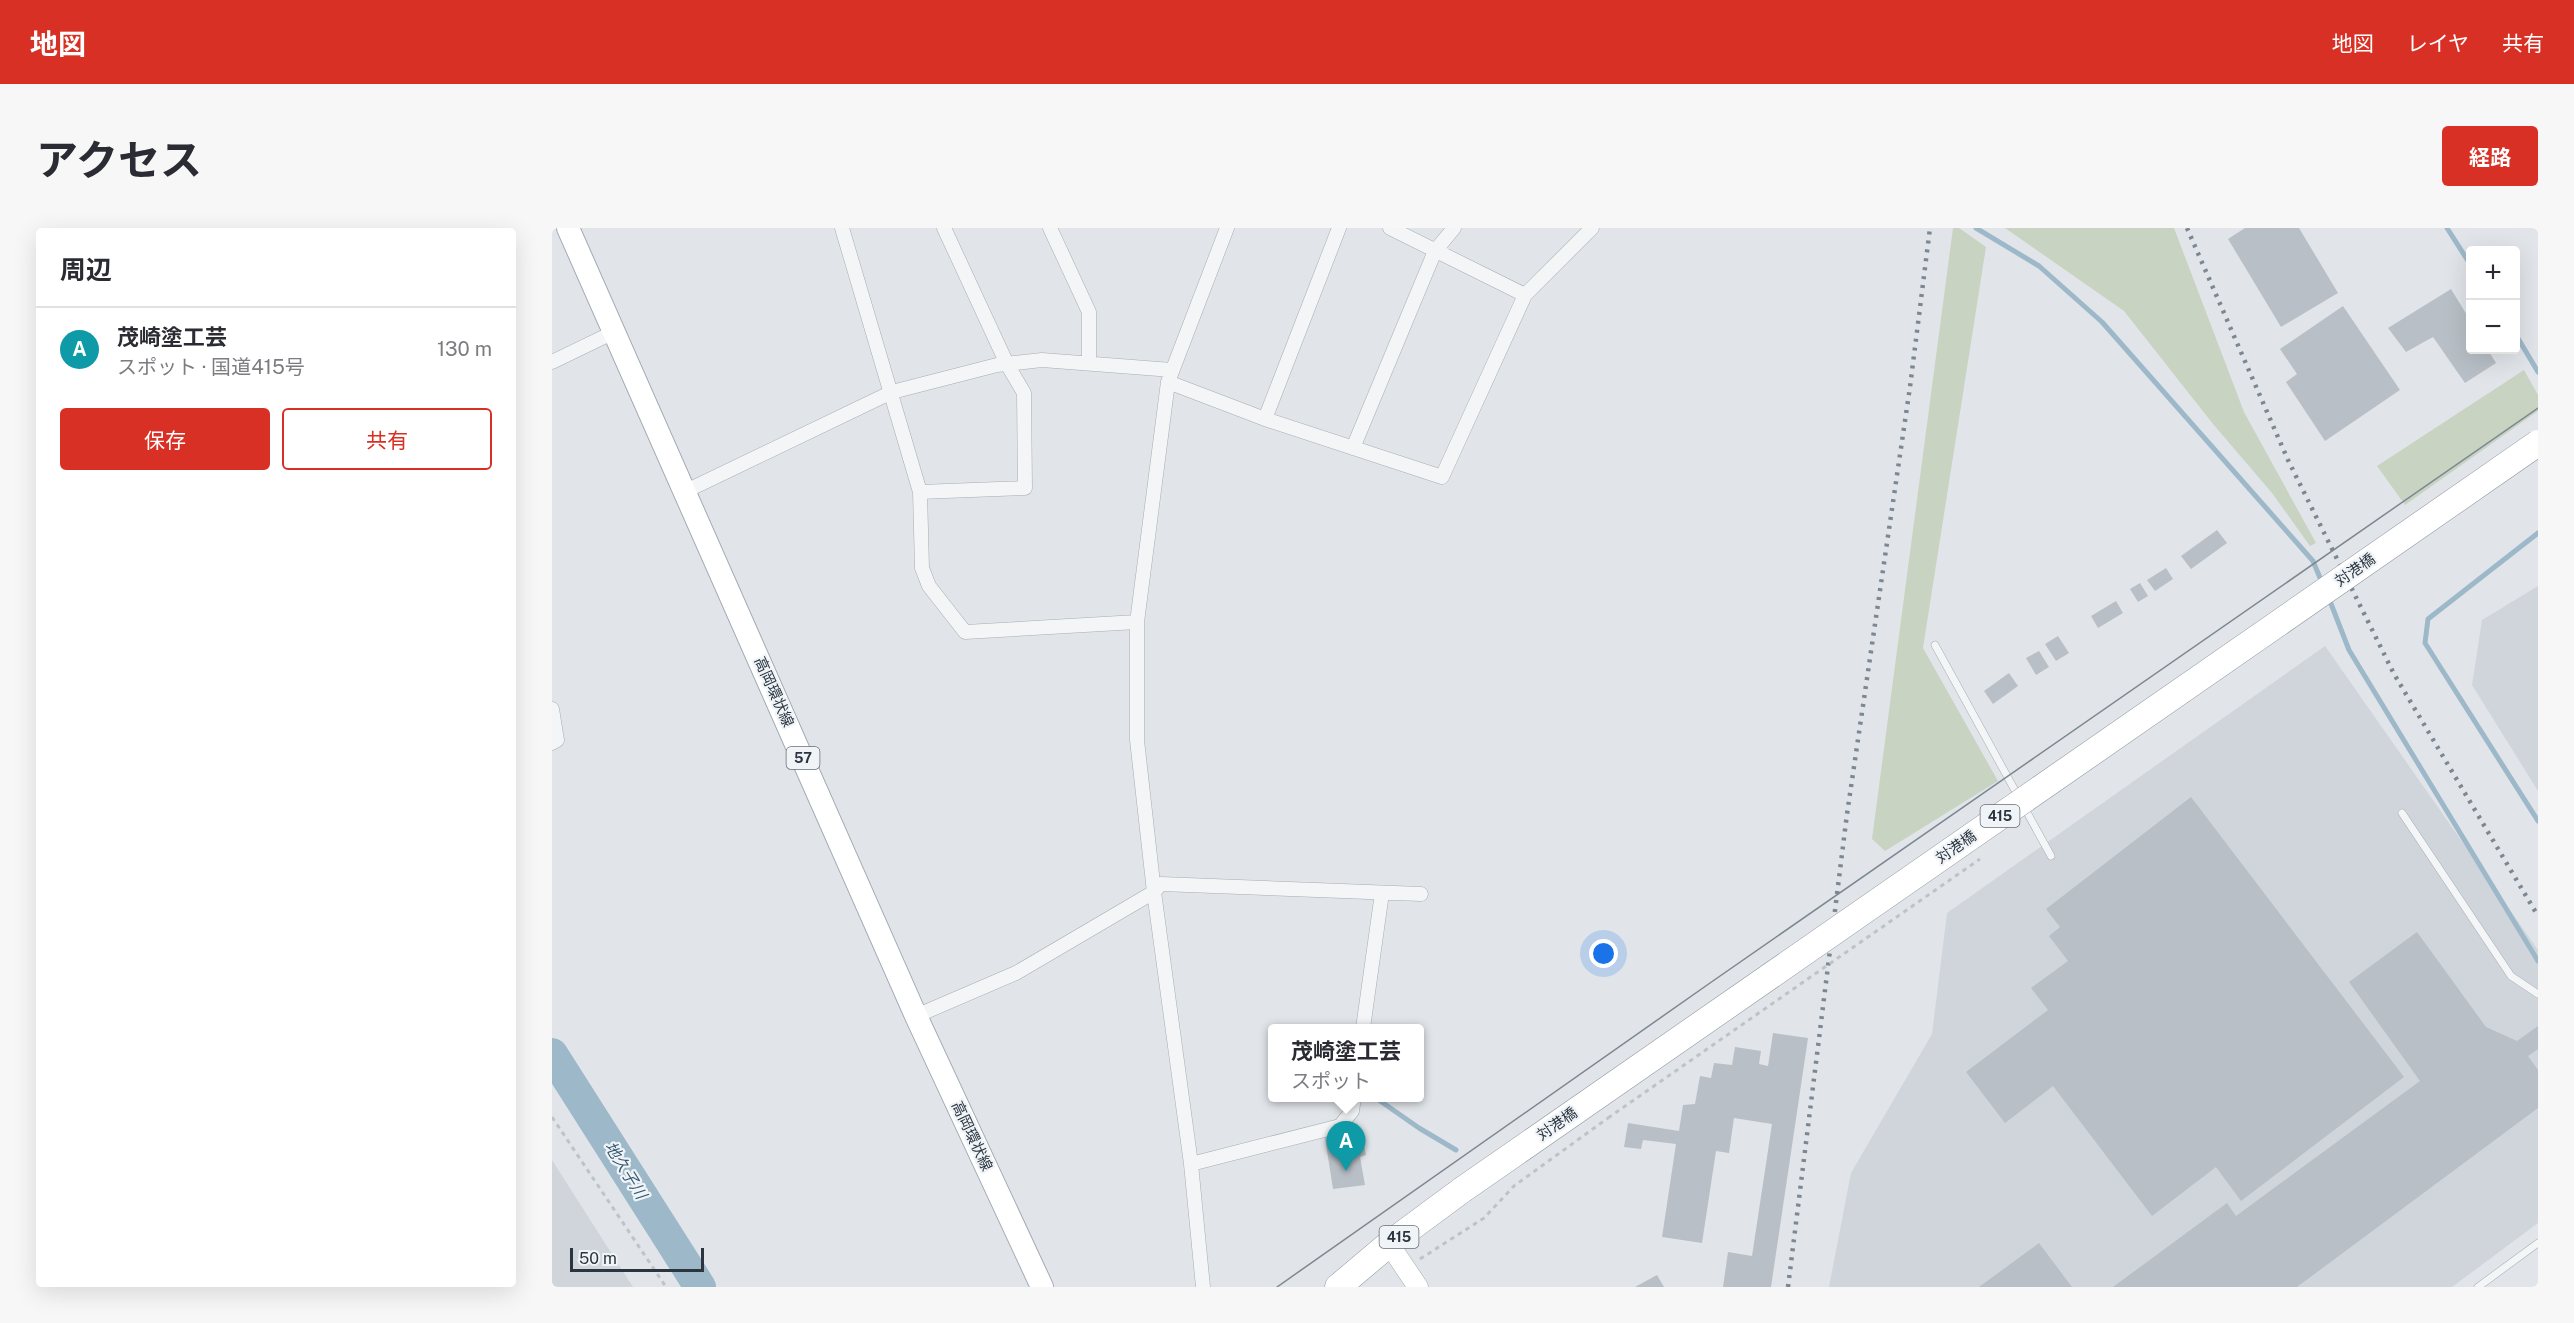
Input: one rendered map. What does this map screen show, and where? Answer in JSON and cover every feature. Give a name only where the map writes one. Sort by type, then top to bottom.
[{"type":"highway","name":"対港橋","points":[[1389,1244],[1462,1190],[2538,442]]},
{"type":"highway","name":"415","points":[[1338,1287],[1389,1244]]},
{"type":"main road","name":"高岡環状線","points":[[568,228],[916,1016],[1042,1287]]},
{"type":"street","points":[[842,228],[920,492],[922,568],[929,586],[965,632],[1137,622]]},
{"type":"street","points":[[920,492],[1025,488],[1024,393],[1007,364],[944,228]]},
{"type":"street","points":[[1050,228],[1089,312],[1089,363]]},
{"type":"street","points":[[1203,1287],[1191,1164],[1154,892],[1137,740],[1137,622],[1170,376],[1227,228]]},
{"type":"street","points":[[1265,419],[1339,228]]},
{"type":"street","points":[[1390,228],[1525,295]]},
{"type":"street","points":[[1353,448],[1436,251],[1454,228]]},
{"type":"street","points":[[686,491],[892,392],[1007,364],[1042,360],[1089,363],[1170,376],[1265,419],[1442,477],[1525,295],[1592,228]]},
{"type":"street","points":[[552,362],[614,332]]},
{"type":"street","points":[[552,709],[556,740],[552,743]]},
{"type":"street","points":[[916,1016],[1016,973],[1154,892],[1161,884],[1421,894]]},
{"type":"street","points":[[1364,1024],[1382,893]]},
{"type":"street","points":[[1191,1164],[1340,1126],[1352,1111],[1353,1102]]},
{"type":"street","points":[[1389,1244],[1418,1287]]},
{"type":"lane","points":[[1935,645],[2051,856]]},
{"type":"lane","points":[[2402,813],[2511,976],[2538,994]]},
{"type":"lane","points":[[2478,1287],[2538,1243]]},
{"type":"path","points":[[552,1117],[666,1287]]},
{"type":"path","points":[[1406,1267],[1484,1218],[1514,1186],[1608,1118]]},
{"type":"shaded area","points":[[2538,586],[2538,791],[2472,685],[2482,620]]},
{"type":"shaded area","points":[[2325,646],[2538,950],[2538,1223],[2452,1287],[1829,1287],[1851,1173],[1932,1034],[1947,913]]},
{"type":"shaded area","points":[[552,1160],[633,1287],[552,1287]]},
{"type":"green space","points":[[1953,228],[1959,228],[1986,247],[1923,648],[1998,781],[1885,851],[1872,839]]},
{"type":"green space","points":[[2005,228],[2174,228],[2244,412],[2316,543],[2310,546],[2272,493],[2213,424],[2124,311]]},
{"type":"green space","points":[[2524,370],[2538,395],[2538,411],[2405,505],[2377,466]]},
{"type":"building","points":[[2245,228],[2299,228],[2338,293],[2281,327],[2228,239]]},
{"type":"building","points":[[2451,289],[2466,313],[2466,354],[2490,354],[2496,363],[2465,383],[2433,337],[2406,352],[2388,328]]},
{"type":"building","points":[[2343,306],[2400,390],[2325,441],[2286,382],[2297,374],[2280,349]]},
{"type":"building","points":[[2217,530],[2227,543],[2191,569],[2181,556]]},
{"type":"building","points":[[2166,568],[2173,579],[2155,591],[2147,580]]},
{"type":"building","points":[[2140,583],[2148,596],[2138,602],[2130,589]]},
{"type":"building","points":[[2116,601],[2123,613],[2098,628],[2091,616]]},
{"type":"building","points":[[2058,636],[2069,653],[2056,661],[2045,644]]},
{"type":"building","points":[[2039,651],[2049,667],[2036,675],[2026,658]]},
{"type":"building","points":[[2009,673],[2018,686],[1993,704],[1984,691]]},
{"type":"building","points":[[2191,797],[2404,1077],[2241,1201],[2216,1167],[2152,1216],[2053,1086],[2005,1123],[1966,1072],[2048,1010],[2031,988],[2068,961],[2049,936],[2060,927],[2046,909]]},
{"type":"building","points":[[2417,932],[2486,1027],[2517,1041],[2538,1026],[2538,1049],[2528,1056],[2538,1070],[2538,1108],[2297,1287],[2113,1287],[2227,1203],[2236,1216],[2420,1081],[2349,982]]},
{"type":"building","points":[[1773,1033],[1808,1038],[1771,1287],[1723,1287],[1728,1252],[1752,1256],[1772,1124],[1734,1118],[1729,1153],[1716,1151],[1702,1243],[1662,1237],[1676,1144],[1643,1140],[1641,1149],[1624,1147],[1628,1123],[1679,1131],[1683,1105],[1695,1104],[1700,1076],[1711,1078],[1714,1063],[1732,1065],[1735,1047],[1761,1051],[1759,1064],[1768,1066]]},
{"type":"building","points":[[1361,1130],[1366,1155],[1360,1157],[1365,1185],[1333,1189],[1325,1138]]},
{"type":"building","points":[[2039,1243],[2072,1287],[1979,1287]]},
{"type":"building","points":[[1657,1275],[1664,1287],[1635,1287]]},
{"type":"waterway","points":[[1976,228],[2039,266],[2102,322],[2313,561],[2323,585]]},
{"type":"waterway","points":[[2447,228],[2466,258]]},
{"type":"waterway","points":[[2520,342],[2538,372]]},
{"type":"waterway","points":[[2538,533],[2428,619],[2425,643],[2538,821]]},
{"type":"waterway","points":[[2328,596],[2349,650],[2538,961]]},
{"type":"waterway","name":"地久子川","points":[[552,1054],[700,1287]]},
{"type":"waterway","points":[[1382,1102],[1456,1150]]},
{"type":"tram line","points":[[1277,1287],[2538,408]]},
{"type":"railway","points":[[1788,1287],[1847,814],[1910,387],[1930,228]]},
{"type":"railway","points":[[2187,228],[2288,460],[2394,674],[2538,916]]},
{"type":"place","name":"茂崎塗工芸","points":[[1346,1171]]}]
